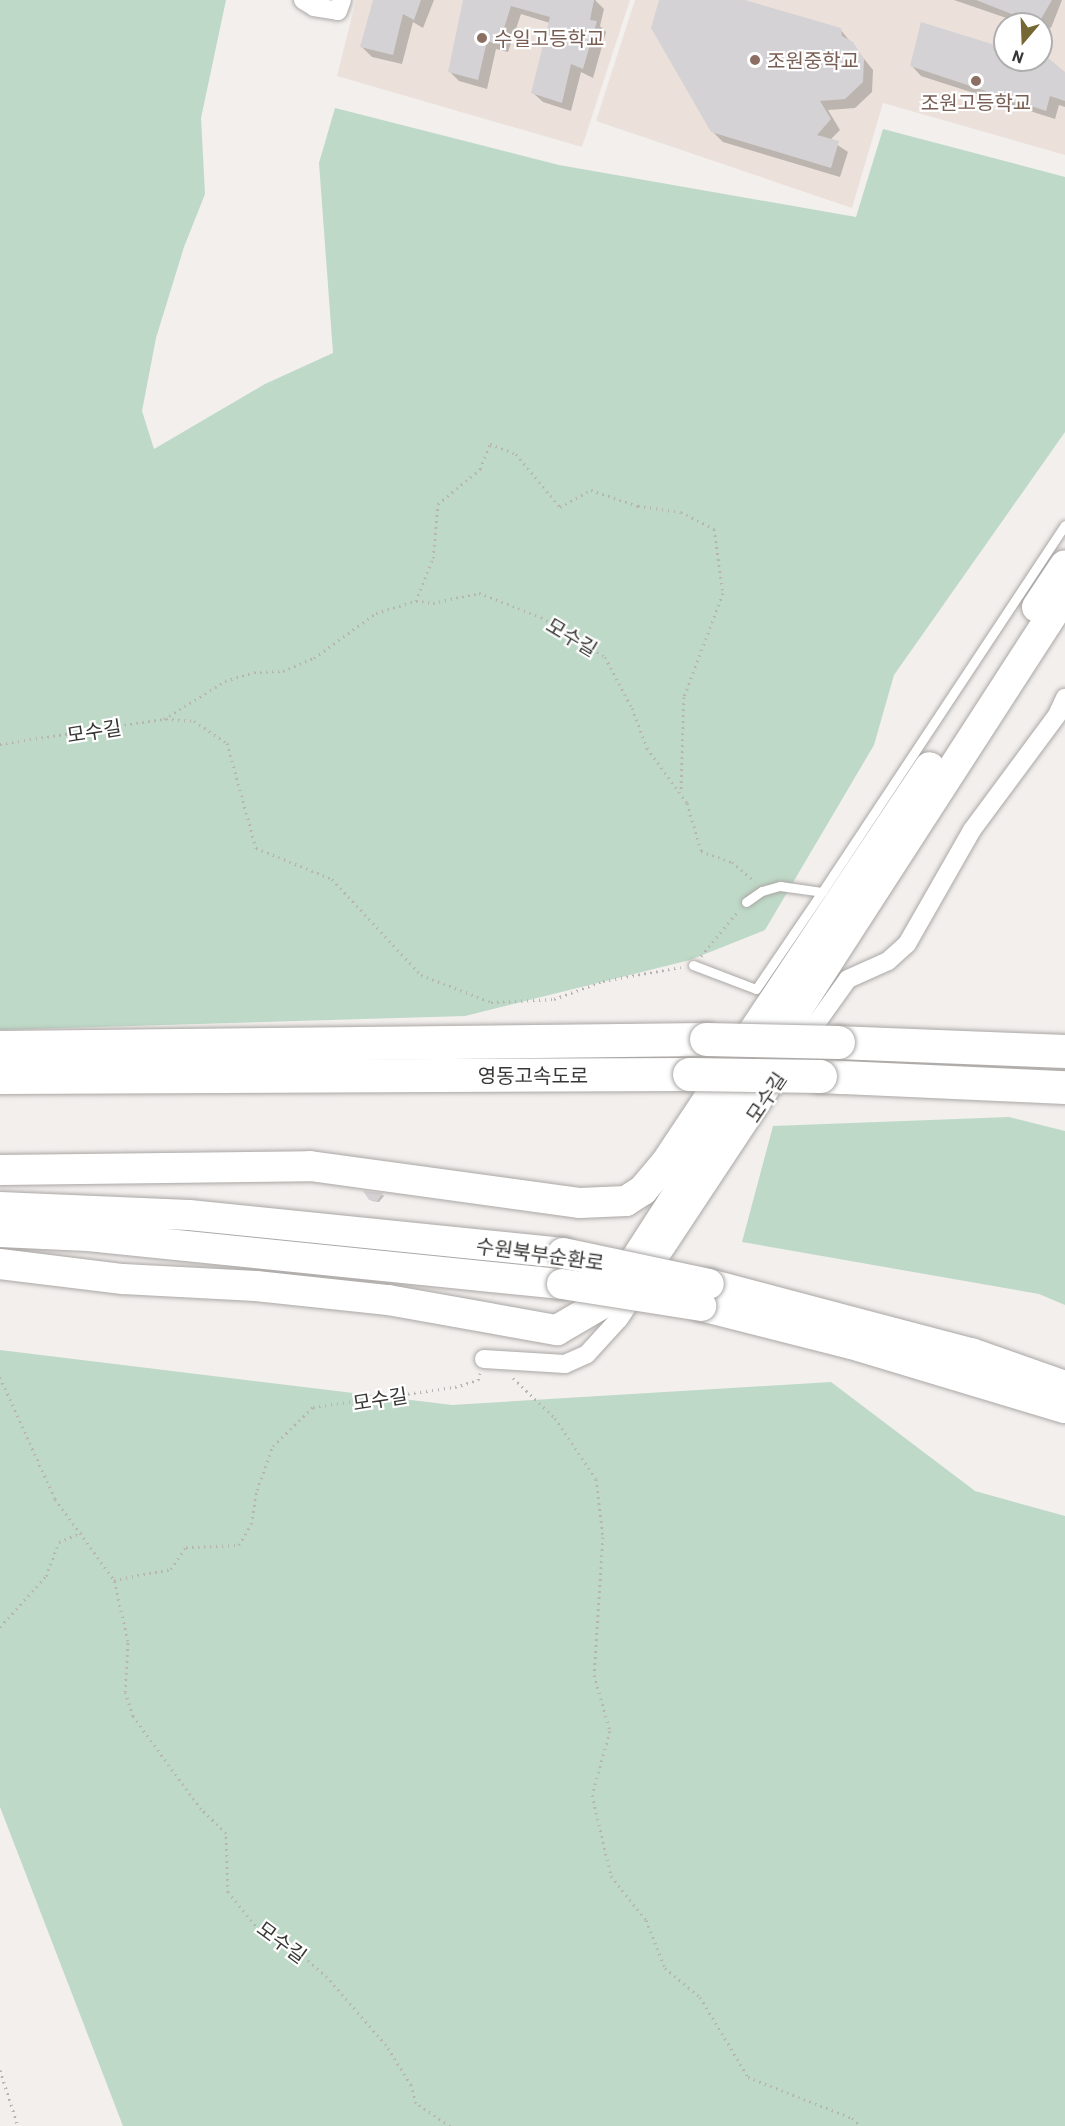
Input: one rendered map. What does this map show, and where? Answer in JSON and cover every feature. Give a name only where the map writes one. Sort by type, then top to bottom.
[{"type":"highway","points":[[0,1170],[310,1166],[580,1203],[626,1201],[643,1190],[666,1164],[1065,565]]},
{"type":"highway","points":[[0,1264],[123,1279],[256,1286],[388,1300],[557,1330],[610,1299],[1065,595]]},
{"type":"highway","name":"영동고속도로","points":[[0,1047],[706,1039],[1065,1051]]},
{"type":"highway","name":"영동고속도로","points":[[0,1077],[689,1074],[820,1076],[1065,1087]]},
{"type":"highway","name":"수원북부순환로","points":[[0,1207],[189,1215],[563,1253],[705,1295],[861,1347],[1065,1408]]},
{"type":"highway","name":"수원북부순환로","points":[[0,1232],[88,1236],[562,1284],[705,1295],[971,1353],[1065,1386]]},
{"type":"street","points":[[303,0],[314,7],[338,11],[342,0]]},
{"type":"street","name":"모수길","points":[[484,1359],[565,1364],[587,1354],[619,1319],[832,996],[848,979],[888,961],[907,944],[972,830],[1057,715],[1065,698]]},
{"type":"lane","points":[[693,965],[756,989],[1065,525]]},
{"type":"lane","points":[[746,902],[762,891],[780,886],[822,891]]},
{"type":"path","points":[[416,601],[433,558],[438,504],[480,469],[490,444],[516,454],[560,507],[591,489],[638,506],[681,512],[714,529],[723,593],[684,697],[681,793]]},
{"type":"path","name":"모수길","points":[[0,744],[164,719],[225,681],[254,672],[283,671],[314,658],[360,622],[416,601],[433,603],[479,593],[541,617],[605,657],[632,708],[647,748],[681,793],[701,851],[732,862],[762,891]]},
{"type":"path","points":[[164,719],[194,721],[227,743],[256,848],[332,879],[421,975],[491,1002],[554,999],[603,981],[693,965],[746,902]]},
{"type":"path","name":"모수길","points":[[450,2126],[416,2103],[411,2085],[386,2045],[327,1977],[288,1943],[259,1930],[228,1892],[226,1833],[201,1809],[133,1716],[125,1692],[128,1641],[114,1580],[171,1569],[186,1547],[239,1545],[251,1524],[257,1490],[273,1446],[313,1407],[455,1387],[478,1380],[484,1359]]},
{"type":"path","points":[[484,1359],[516,1380],[555,1418],[596,1479],[603,1538],[594,1675],[610,1731],[592,1795],[611,1876],[646,1920],[665,1968],[700,1997],[748,2077],[852,2118],[861,2126]]},
{"type":"path","points":[[0,1377],[55,1499],[82,1532],[114,1580]]},
{"type":"path","points":[[0,1627],[46,1576],[58,1542],[82,1532]]},
{"type":"path","points":[[0,2070],[18,2126]]},
{"type":"shaded area","name":"수일고등학교","points":[[356,0],[630,0],[582,147],[337,76]]},
{"type":"shaded area","name":"조원중학교","points":[[635,0],[1065,0],[1065,155],[883,103],[852,208],[596,121]]},
{"type":"green space","points":[[0,0],[226,0],[201,118],[205,194],[184,247],[156,338],[142,411],[154,449],[265,384],[333,353],[319,163],[335,108],[559,165],[856,217],[883,129],[1065,177],[1065,432],[894,675],[874,745],[765,930],[690,960],[465,1016],[0,1030]]},
{"type":"green space","points":[[1009,1117],[1065,1131],[1065,1305],[1039,1294],[742,1242],[773,1126]]},
{"type":"green space","points":[[0,1350],[452,1405],[831,1382],[975,1491],[1065,1516],[1065,2126],[123,2126],[0,1807]]},
{"type":"building","points":[[373,0],[421,0],[414,20],[403,14],[393,55],[360,47]]},
{"type":"building","points":[[463,0],[594,0],[590,20],[597,21],[583,69],[571,64],[562,103],[531,93],[550,17],[511,6],[499,44],[487,41],[478,80],[448,72]]},
{"type":"building","points":[[659,0],[745,0],[841,28],[842,36],[853,42],[864,59],[863,82],[845,99],[820,101],[831,119],[817,135],[839,141],[831,168],[711,132],[651,28]]},
{"type":"building","points":[[976,0],[1052,0],[1045,12],[1007,12]]},
{"type":"building","points":[[921,22],[993,44],[993,72],[1053,72],[1053,62],[1065,72],[1065,101],[1050,96],[1046,111],[910,66]]},
{"type":"building","points":[[363,1191],[383,1193],[377,1201],[369,1200]]},
{"type":"place","name":"수일고등학교","points":[[482,38]]},
{"type":"place","name":"조원중학교","points":[[755,60]]},
{"type":"place","name":"조원고등학교","points":[[976,81]]}]
